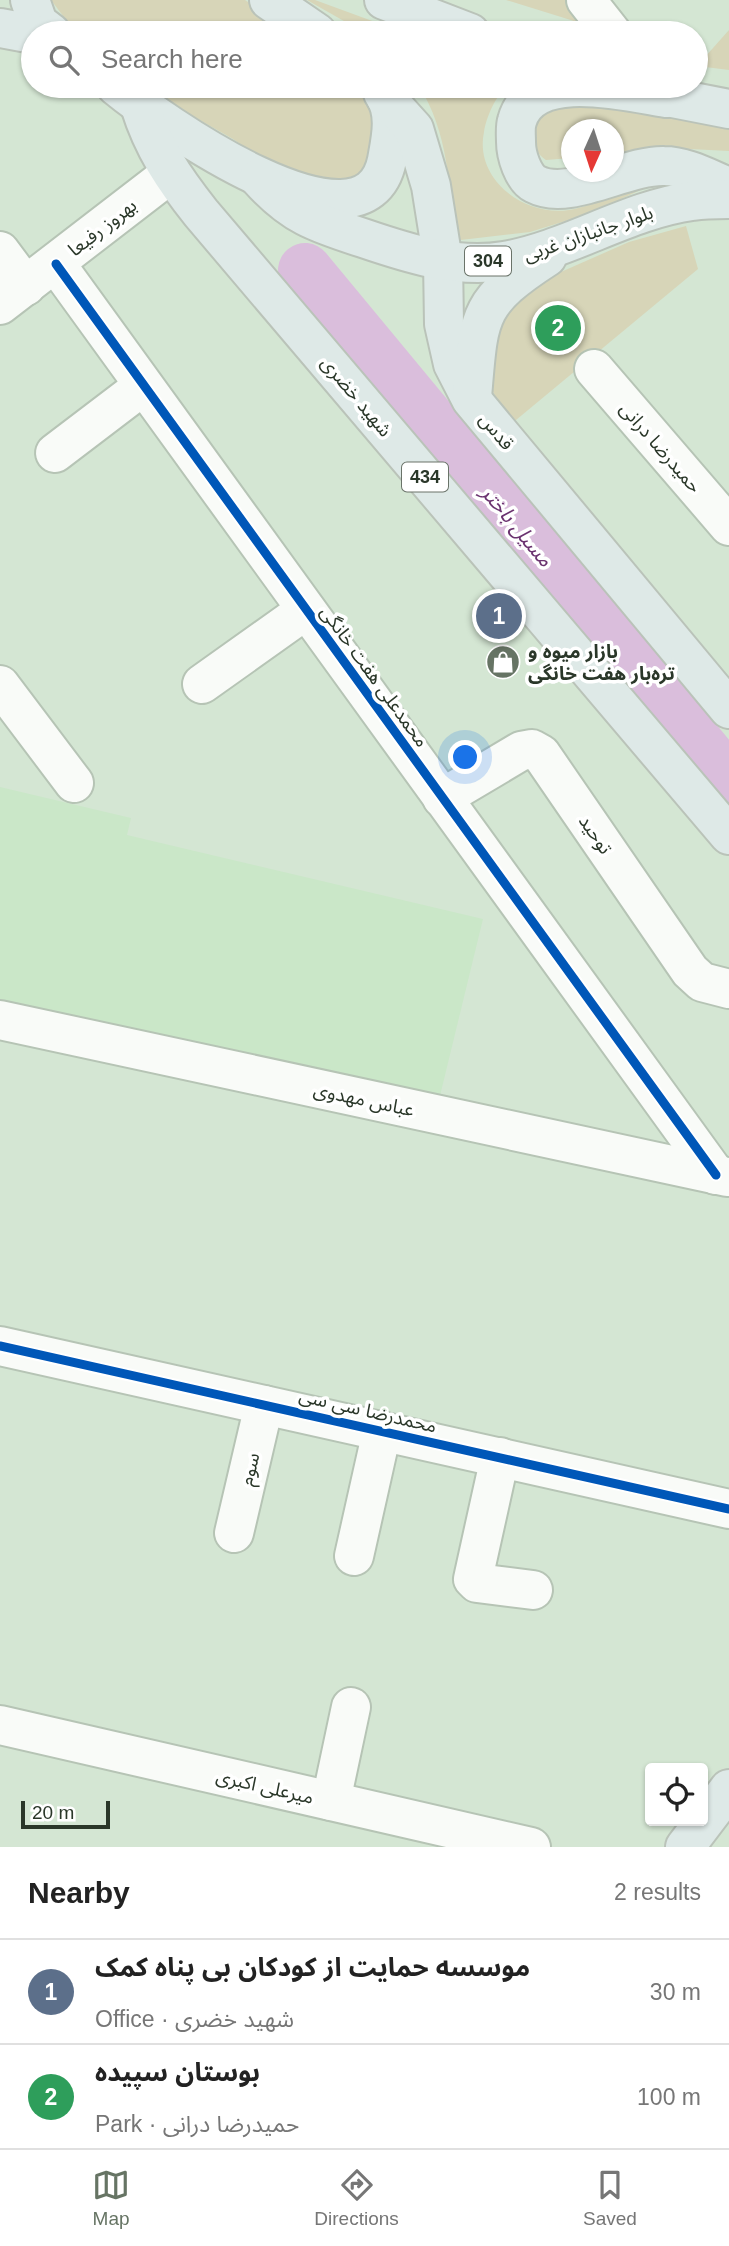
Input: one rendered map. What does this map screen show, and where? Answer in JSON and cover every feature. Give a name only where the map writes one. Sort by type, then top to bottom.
[{"type":"main road","points":[[269,0],[300,21]]},
{"type":"main road","points":[[384,0],[439,21]]},
{"type":"main road","points":[[0,28],[21,22]]},
{"type":"main road","name":"شهید خضری","points":[[129,98],[170,174],[729,835]]},
{"type":"main road","points":[[131,98],[195,144],[259,178],[317,196],[337,199],[369,189],[385,166],[392,115],[385,98]]},
{"type":"main road","name":"قدس","points":[[387,98],[414,129],[431,186],[443,261],[444,324],[453,364],[471,399],[729,709]]},
{"type":"main road","points":[[534,98],[529,100],[517,120],[516,149],[521,167],[533,184],[556,191],[644,166],[666,166],[687,170],[729,187]]},
{"type":"main road","points":[[666,98],[729,109]]},
{"type":"main road","name":"بلوار جانبازان غربی","points":[[259,178],[297,214],[384,245],[443,261],[502,261],[565,245],[650,212],[690,201],[729,198]]},
{"type":"main road","points":[[471,399],[477,333],[492,299],[515,278],[565,245]]},
{"type":"main road","points":[[685,1847],[729,1789]]},
{"type":"street","points":[[586,0],[603,21]]},
{"type":"street","name":"بهروز رفیعا","points":[[27,285],[170,174]]},
{"type":"street","name":"محمدعلی هفت خانگی","points":[[0,251],[27,285],[143,386],[442,798],[723,1176]]},
{"type":"street","name":"حمیدرضا درانی","points":[[594,369],[729,526]]},
{"type":"street","points":[[55,453],[143,386]]},
{"type":"street","points":[[202,684],[306,610]]},
{"type":"street","points":[[0,685],[74,783]]},
{"type":"street","name":"توحید","points":[[442,798],[521,751],[532,750],[541,754],[690,971],[702,982],[729,989]]},
{"type":"street","name":"عباس مهدوی","points":[[0,1020],[723,1176]]},
{"type":"street","name":"محمدرضا سی سی","points":[[0,1346],[729,1509]]},
{"type":"street","name":"سوم","points":[[234,1533],[264,1405]]},
{"type":"street","points":[[354,1556],[382,1431]]},
{"type":"street","points":[[500,1457],[473,1579],[477,1583],[533,1590]]},
{"type":"street","points":[[331,1801],[351,1707]]},
{"type":"street","name":"میرعلی اکبری","points":[[0,1725],[531,1847]]},
{"type":"shaded area","points":[[51,0],[245,0],[276,21],[67,21]]},
{"type":"shaded area","points":[[307,0],[315,0],[372,21],[344,21]]},
{"type":"shaded area","points":[[506,0],[566,0],[585,21],[574,21]]},
{"type":"shaded area","points":[[729,30],[729,70],[708,67],[708,54]]},
{"type":"shaded area","points":[[161,98],[366,98],[373,113],[378,142],[360,178],[326,185],[257,156],[233,139]]},
{"type":"shaded area","points":[[426,98],[497,98],[489,113],[484,132],[483,149],[487,165],[506,191],[535,207],[552,211],[569,210],[644,183],[659,179],[687,178],[645,188],[588,214],[530,232],[452,241],[446,161]]},
{"type":"shaded area","points":[[603,105],[729,129],[729,151],[650,147],[624,153],[624,119],[561,119],[561,159],[546,160],[537,151],[533,135],[536,116],[553,106]]},
{"type":"shaded area","points":[[686,226],[698,269],[510,425],[488,382],[483,355],[520,290],[629,242]]},
{"type":"shaded area","points":[[0,787],[131,818],[127,835],[483,919],[438,1104],[0,1003]]},
{"type":"waterway","name":"مسیل باختر","points":[[305,270],[729,782]]},
{"type":"cycle path","points":[[56,264],[716,1175]]},
{"type":"cycle path","points":[[0,1346],[729,1509]]},
{"type":"place","name":"بوستان سپیده","points":[[558,328]]},
{"type":"place","name":"موسسه حمایت از کودکان بی پناه کمک","points":[[499,616]]},
{"type":"place","name":"بازار میوه و تره‌بار هفت خانگی","points":[[503,662]]}]
